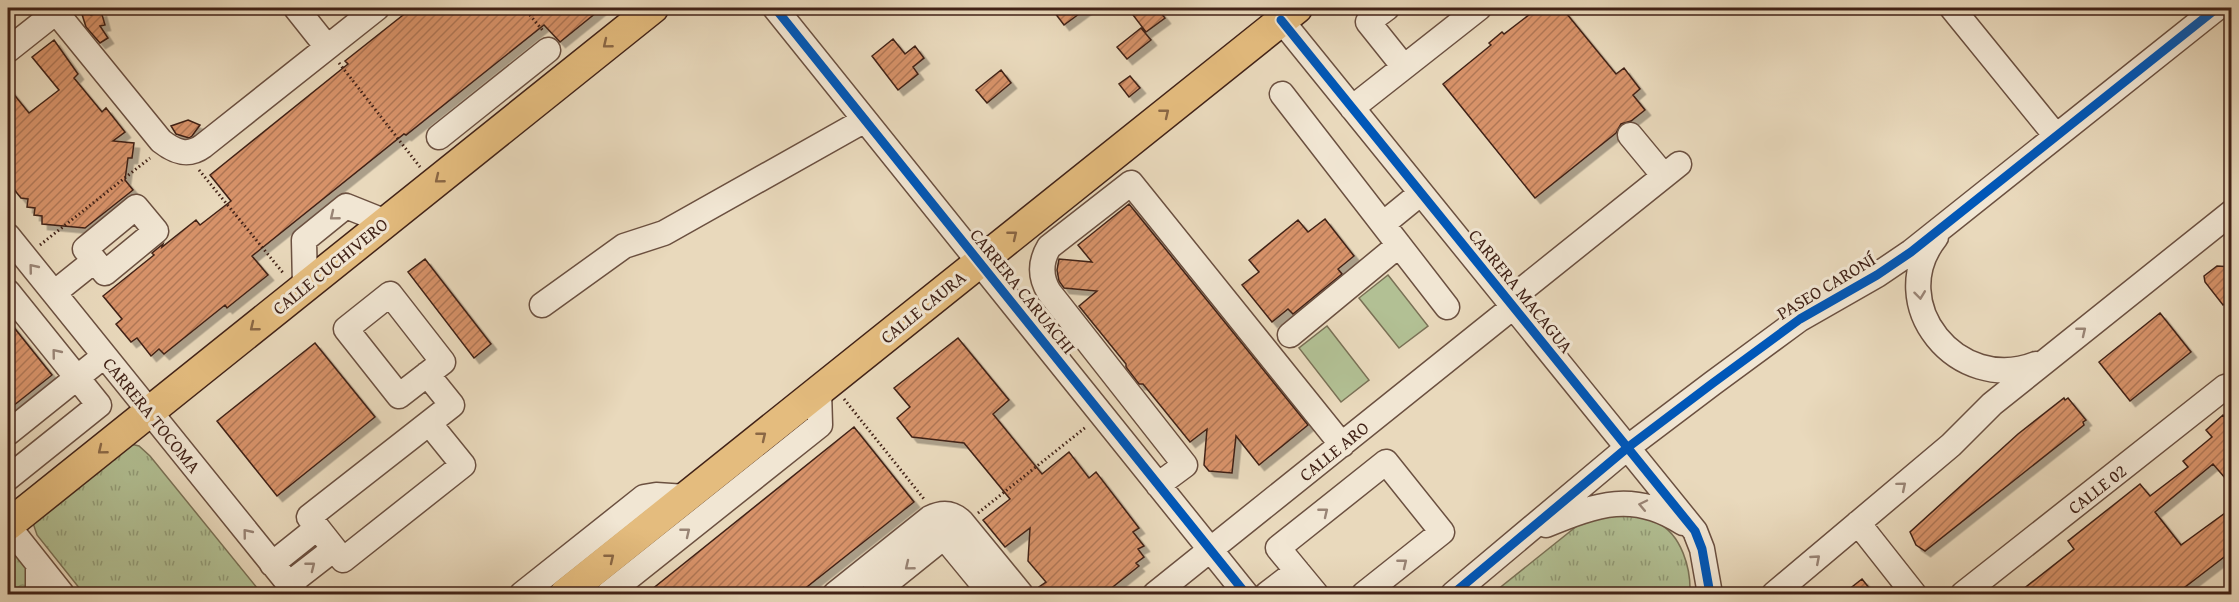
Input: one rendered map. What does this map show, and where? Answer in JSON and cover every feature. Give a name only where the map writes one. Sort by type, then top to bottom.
[{"type":"main road","name":"CALLE CUCHIVERO","points":[[8,526],[653,8]]},
{"type":"main road","name":"CALLE CAURA","points":[[575,592],[686,497],[1289,14]]},
{"type":"street","points":[[296,8],[327,47]]},
{"type":"street","points":[[8,51],[58,10],[146,123],[166,145],[182,153],[193,152],[377,8]]},
{"type":"street","name":"CARRERA CARUACHI","points":[[775,8],[1246,594]]},
{"type":"street","points":[[1387,8],[1368,22],[1404,67]]},
{"type":"street","points":[[1352,108],[1479,8]]},
{"type":"street","points":[[1952,8],[2056,136]]},
{"type":"street","name":"PASEO CARONÍ","points":[[1453,594],[1627,448],[1800,319],[1877,275],[1911,252],[2217,8]]},
{"type":"street","name":"CARRERA MACAGUA","points":[[1289,14],[1352,108],[1695,531],[1702,549],[1710,594]]},
{"type":"street","points":[[478,148],[449,130],[548,50]]},
{"type":"street","points":[[510,80],[530,106]]},
{"type":"street","points":[[1282,94],[1447,307]]},
{"type":"street","points":[[542,305],[624,246],[664,233],[865,120]]},
{"type":"street","name":"CALLE ARO","points":[[1155,594],[1342,445],[1672,170],[1630,135]]},
{"type":"street","points":[[1158,485],[1185,465],[1045,286],[1042,273],[1042,263],[1049,248],[1131,183],[1342,445]]},
{"type":"street","points":[[1383,224],[1421,193]]},
{"type":"street","points":[[1774,594],[1952,445],[1992,404],[2232,212]]},
{"type":"street","points":[[1947,223],[1926,253],[1919,281],[1919,296],[1923,313],[1940,343],[1965,361],[1997,371],[2013,371],[2047,359]]},
{"type":"street","name":"CARRERA TOCOMA","points":[[8,236],[293,589]]},
{"type":"street","points":[[1290,335],[1399,245]]},
{"type":"street","points":[[54,293],[94,261]]},
{"type":"street","points":[[8,292],[99,405],[8,478]]},
{"type":"street","points":[[1026,321],[1054,298]]},
{"type":"street","points":[[8,433],[104,356]]},
{"type":"street","points":[[427,374],[452,405],[429,423],[309,517],[343,560],[463,465],[429,423]]},
{"type":"street","name":"CALLE 02","points":[[1963,594],[2225,387],[2232,385]]},
{"type":"street","points":[[608,594],[820,425],[824,386]]},
{"type":"street","points":[[1267,594],[1305,587],[1278,548],[1386,462],[1442,532],[1364,594]]},
{"type":"street","points":[[522,594],[644,497],[656,495],[686,497]]},
{"type":"street","points":[[1526,533],[1582,510],[1630,502],[1668,513],[1695,531]]},
{"type":"street","points":[[835,594],[934,516],[942,513],[951,514],[964,524],[1021,594]]},
{"type":"street","points":[[1858,523],[1914,594]]},
{"type":"street","points":[[8,526],[62,594]]},
{"type":"street","points":[[272,564],[317,528]]},
{"type":"street","points":[[873,594],[945,537],[991,594]]},
{"type":"street","points":[[293,589],[334,549]]},
{"type":"street","points":[[38,564],[38,594]]},
{"type":"path","points":[[327,47],[433,184]]},
{"type":"path","points":[[24,257],[166,145]]},
{"type":"path","points":[[193,152],[196,168],[302,289]]},
{"type":"path","points":[[824,386],[933,510],[934,516]]},
{"type":"path","points":[[964,524],[1101,414]]},
{"type":"green space","points":[[1388,275],[1428,326],[1399,348],[1359,298]]},
{"type":"green space","points":[[1327,326],[1369,380],[1341,402],[1299,348]]},
{"type":"green space","points":[[131,444],[139,446],[150,456],[262,594],[84,594],[37,535],[33,523]]},
{"type":"green space","points":[[1624,512],[1656,522],[1672,535],[1687,563],[1690,594],[1492,594],[1582,522]]},
{"type":"green space","points":[[8,549],[14,552],[50,594],[8,594]]},
{"type":"building","points":[[80,8],[86,8],[91,15],[101,11],[105,25],[100,26],[108,38],[100,43],[86,27]]},
{"type":"building","points":[[412,8],[602,8],[560,42],[544,25],[406,135],[404,134],[252,256],[268,275],[227,308],[225,305],[164,354],[159,349],[151,356],[137,338],[131,342],[116,324],[122,319],[103,296],[154,255],[152,253],[163,244],[162,247],[196,220],[200,225],[231,201],[210,175],[348,64],[345,61]]},
{"type":"building","points":[[1061,8],[1087,8],[1064,25],[1055,13]]},
{"type":"building","points":[[1143,8],[1157,8],[1165,18],[1146,32],[1133,15]]},
{"type":"building","points":[[1538,8],[1562,8],[1616,74],[1624,68],[1640,89],[1633,95],[1645,110],[1631,121],[1621,124],[1616,133],[1535,198],[1443,84],[1491,45],[1489,43],[1502,32],[1504,34]]},
{"type":"building","points":[[1141,28],[1151,40],[1127,59],[1117,47]]},
{"type":"building","points":[[893,39],[905,54],[915,46],[924,58],[913,67],[918,74],[898,90],[872,56]]},
{"type":"building","points":[[54,40],[78,74],[74,78],[102,112],[106,108],[125,132],[113,141],[134,143],[132,158],[128,158],[125,180],[133,190],[85,228],[42,224],[42,216],[34,215],[35,208],[27,207],[28,199],[21,198],[8,182],[8,87],[29,113],[59,90],[32,57]]},
{"type":"building","points":[[1001,70],[1011,83],[987,103],[976,90]]},
{"type":"building","points":[[1130,76],[1140,88],[1129,97],[1119,84]]},
{"type":"building","points":[[188,120],[200,125],[192,136],[189,138],[176,134],[171,126]]},
{"type":"building","points":[[1129,204],[1308,425],[1259,465],[1236,436],[1232,473],[1209,471],[1204,465],[1207,429],[1190,442],[1143,384],[1139,384],[1126,364],[1079,306],[1097,291],[1064,288],[1059,281],[1057,270],[1059,259],[1092,262],[1078,245]]},
{"type":"building","points":[[1325,219],[1354,256],[1338,269],[1342,274],[1293,314],[1288,309],[1272,322],[1242,285],[1259,272],[1249,260],[1298,220],[1308,232]]},
{"type":"building","points":[[425,259],[491,344],[474,358],[408,272]]},
{"type":"building","points":[[2217,266],[2232,267],[2232,298],[2223,305],[2205,282],[2204,276]]},
{"type":"building","points":[[2160,313],[2191,352],[2130,401],[2099,362]]},
{"type":"building","points":[[8,320],[52,375],[8,410]]},
{"type":"building","points":[[958,338],[1009,400],[993,414],[1042,474],[1069,452],[1089,478],[1096,472],[1139,528],[1133,532],[1144,546],[1138,549],[1144,557],[1136,563],[1139,566],[1104,594],[1045,594],[1039,587],[1046,582],[1028,561],[1030,528],[1005,547],[983,520],[1010,499],[964,443],[912,437],[897,418],[910,407],[894,388]]},
{"type":"building","points":[[315,343],[375,417],[277,496],[217,421]]},
{"type":"building","points":[[2064,398],[2065,400],[2068,398],[2086,420],[2083,422],[2084,425],[1925,551],[1916,545],[1910,532],[2018,434]]},
{"type":"building","points":[[2223,415],[2232,425],[2232,486],[2213,464],[2155,512],[2181,545],[2232,508],[2232,551],[2176,594],[2017,594],[2074,549],[2068,541],[2140,484],[2150,496],[2188,467],[2183,461],[2212,437],[2206,430]]},
{"type":"building","points":[[854,427],[914,502],[798,594],[646,594]]},
{"type":"building","points":[[1862,579],[1874,594],[1843,594]]},
{"type":"cycle path","points":[[775,8],[1246,594]]},
{"type":"cycle path","points":[[1453,594],[1627,448],[1800,319],[1877,275],[1911,252],[2217,8]]},
{"type":"cycle path","points":[[1281,20],[1695,531],[1702,549],[1710,594]]}]
